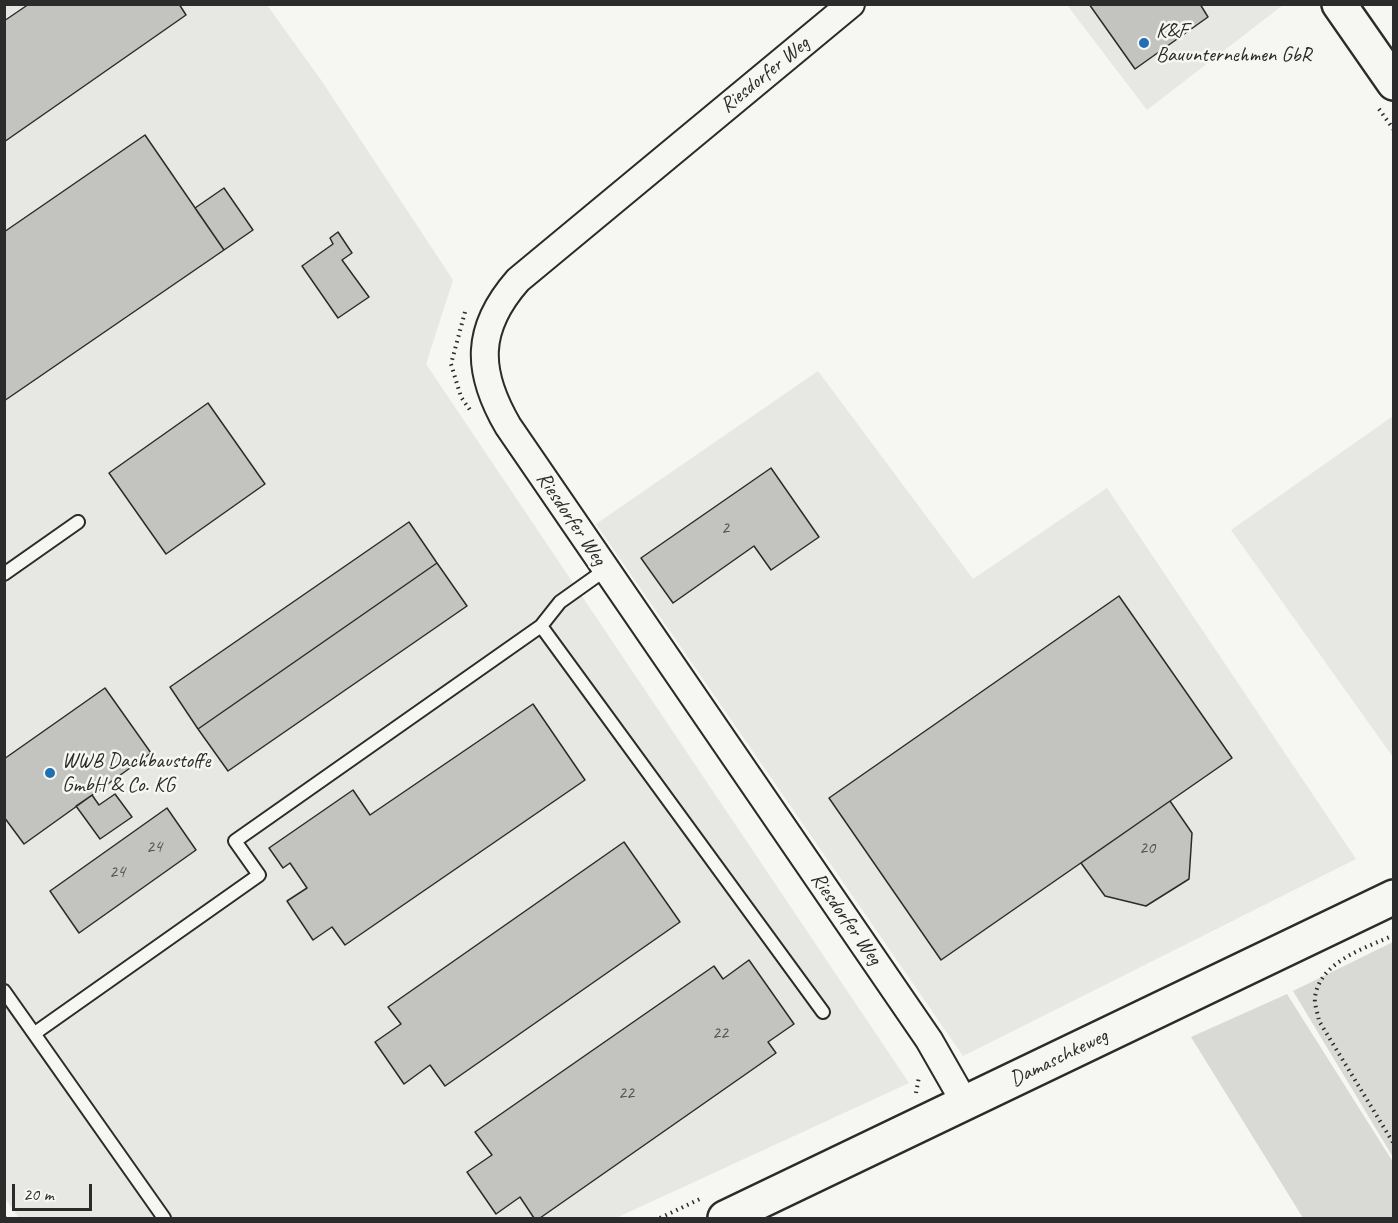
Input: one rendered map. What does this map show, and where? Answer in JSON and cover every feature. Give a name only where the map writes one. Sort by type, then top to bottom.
[{"type":"main road","points":[[1339,4],[1394,83]]},
{"type":"main road","name":"Damaschkeweg","points":[[718,1206],[965,1103],[1394,897]]},
{"type":"street","name":"Riesdorfer Weg","points":[[851,4],[525,274],[503,297],[494,313],[486,339],[484,364],[494,403],[929,1040],[965,1103]]},
{"type":"lane","points":[[4,574],[78,522]]},
{"type":"lane","points":[[35,1033],[259,875],[235,841],[541,626],[560,602],[606,570]]},
{"type":"lane","points":[[541,626],[823,1012]]},
{"type":"lane","points":[[4,991],[164,1218]]},
{"type":"path","points":[[468,309],[462,317],[452,364],[461,397],[473,415]]},
{"type":"path","points":[[1394,935],[1334,963],[1315,998],[1319,1021],[1394,1144]]},
{"type":"path","points":[[906,1099],[915,1094],[919,1078],[917,1069]]},
{"type":"path","points":[[660,1218],[718,1206]]},
{"type":"shaded area","points":[[4,5],[267,5],[321,80],[453,280],[426,364],[909,1083],[616,1218],[19,1218],[4,1197]]},
{"type":"shaded area","points":[[1067,5],[1283,5],[1147,110]]},
{"type":"shaded area","points":[[818,371],[973,579],[1107,488],[1356,859],[963,1056],[596,524]]},
{"type":"shaded area","points":[[1393,416],[1393,757],[1231,530]]},
{"type":"shaded area","points":[[1393,942],[1393,1157],[1293,991]]},
{"type":"shaded area","points":[[1287,994],[1393,1162],[1393,1218],[1303,1218],[1191,1037]]},
{"type":"building","points":[[29,4],[179,4],[186,15],[4,142],[4,21]]},
{"type":"building","name":"K&F Bauunternehmen GbR","points":[[1089,4],[1200,4],[1208,17],[1135,69]]},
{"type":"building","points":[[145,135],[224,250],[4,401],[4,232]]},
{"type":"building","points":[[224,188],[253,230],[224,250],[195,208]]},
{"type":"building","points":[[338,232],[352,253],[342,260],[369,297],[338,318],[302,266],[333,244],[330,238]]},
{"type":"building","points":[[208,403],[265,484],[166,554],[109,473]]},
{"type":"building","points":[[771,468],[819,537],[771,570],[754,546],[673,603],[641,558]]},
{"type":"building","points":[[409,522],[437,563],[198,729],[170,687]]},
{"type":"building","points":[[437,563],[467,606],[228,771],[198,729]]},
{"type":"building","points":[[1119,596],[1232,758],[941,960],[829,798]]},
{"type":"building","points":[[105,688],[151,753],[24,844],[4,817],[4,759]]},
{"type":"building","points":[[533,704],[585,780],[345,945],[332,927],[313,940],[287,901],[307,888],[290,863],[283,868],[269,848],[353,790],[370,815]]},
{"type":"building","points":[[115,794],[132,817],[100,839],[76,806],[92,795],[99,805]]},
{"type":"building","points":[[1170,801],[1192,833],[1189,879],[1146,906],[1105,896],[1081,863]]},
{"type":"building","points":[[167,808],[196,850],[79,933],[50,891]]},
{"type":"building","points":[[624,842],[680,922],[445,1086],[430,1065],[404,1084],[375,1042],[401,1024],[388,1007]]},
{"type":"building","points":[[749,960],[794,1024],[768,1042],[776,1053],[540,1218],[534,1218],[520,1197],[496,1214],[467,1172],[492,1155],[475,1132],[714,966],[723,979]]},
{"type":"place","name":"K&F Bauunternehmen GbR","points":[[1144,43]]},
{"type":"place","name":"WWB Dachbaustoffe GmbH & Co. KG","points":[[50,773]]}]
